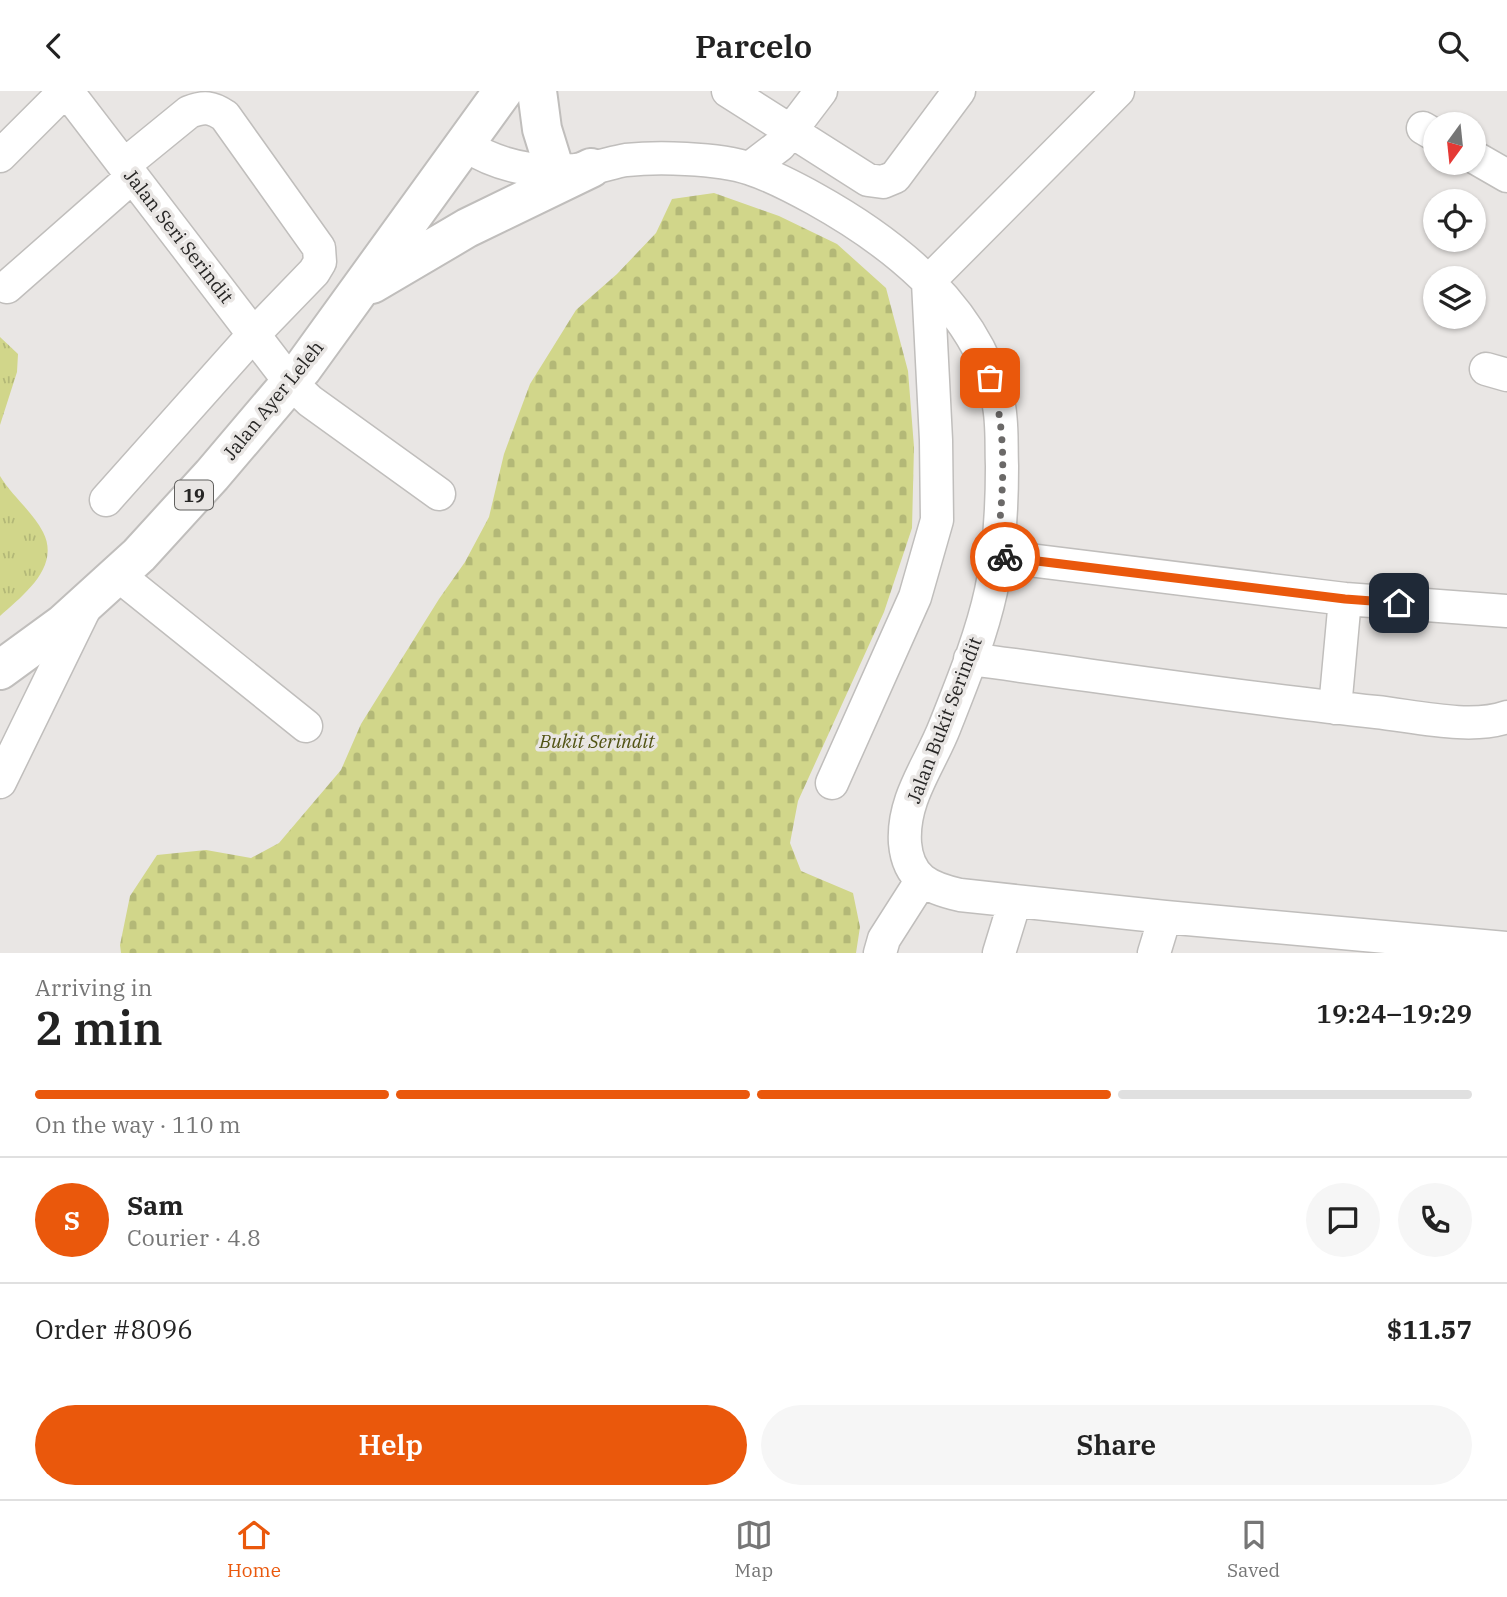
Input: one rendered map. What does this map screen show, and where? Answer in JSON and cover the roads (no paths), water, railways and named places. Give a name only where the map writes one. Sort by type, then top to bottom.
[{"type":"main road","name":"Jalan Ayer Leleh","points":[[0,670],[63,624],[118,575],[173,518],[290,382],[503,91]]},
{"type":"main road","points":[[358,292],[573,169],[542,129],[537,91]]},
{"type":"street","points":[[0,156],[66,91]]},
{"type":"street","name":"Jalan Seri Serindit","points":[[66,91],[290,382],[310,401],[439,494]]},
{"type":"street","points":[[728,91],[868,180],[883,182],[895,177],[959,91]]},
{"type":"street","points":[[750,168],[792,132],[821,91]]},
{"type":"street","points":[[832,783],[915,597],[937,520],[928,282],[1118,91]]},
{"type":"street","points":[[7,287],[189,112],[195,99],[225,116],[319,248],[320,262],[314,272],[254,334],[106,500]]},
{"type":"street","name":"Jalan Bukit Serindit","points":[[466,145],[488,159],[520,168],[573,169],[628,160],[661,158],[690,159],[750,168],[798,190],[846,217],[890,247],[928,282],[961,318],[983,357],[998,399],[1002,480],[1000,525],[991,591],[970,659],[944,730],[912,796],[906,820],[905,845],[911,866],[921,881]]},
{"type":"street","points":[[1486,164],[1507,176]]},
{"type":"street","points":[[996,556],[1345,599],[1507,611]]},
{"type":"street","points":[[118,575],[306,726]]},
{"type":"street","points":[[1335,708],[1345,599]]},
{"type":"street","points":[[0,782],[88,602]]},
{"type":"street","points":[[970,659],[1335,708],[1460,721],[1492,722],[1507,717]]},
{"type":"street","points":[[880,953],[884,939],[921,881],[941,891],[960,895],[1505,950]]},
{"type":"street","points":[[999,953],[1014,901]]},
{"type":"street","points":[[1154,953],[1165,917]]},
{"type":"park label","name":"Bukit Serindit","points":[[597,741]]}]
